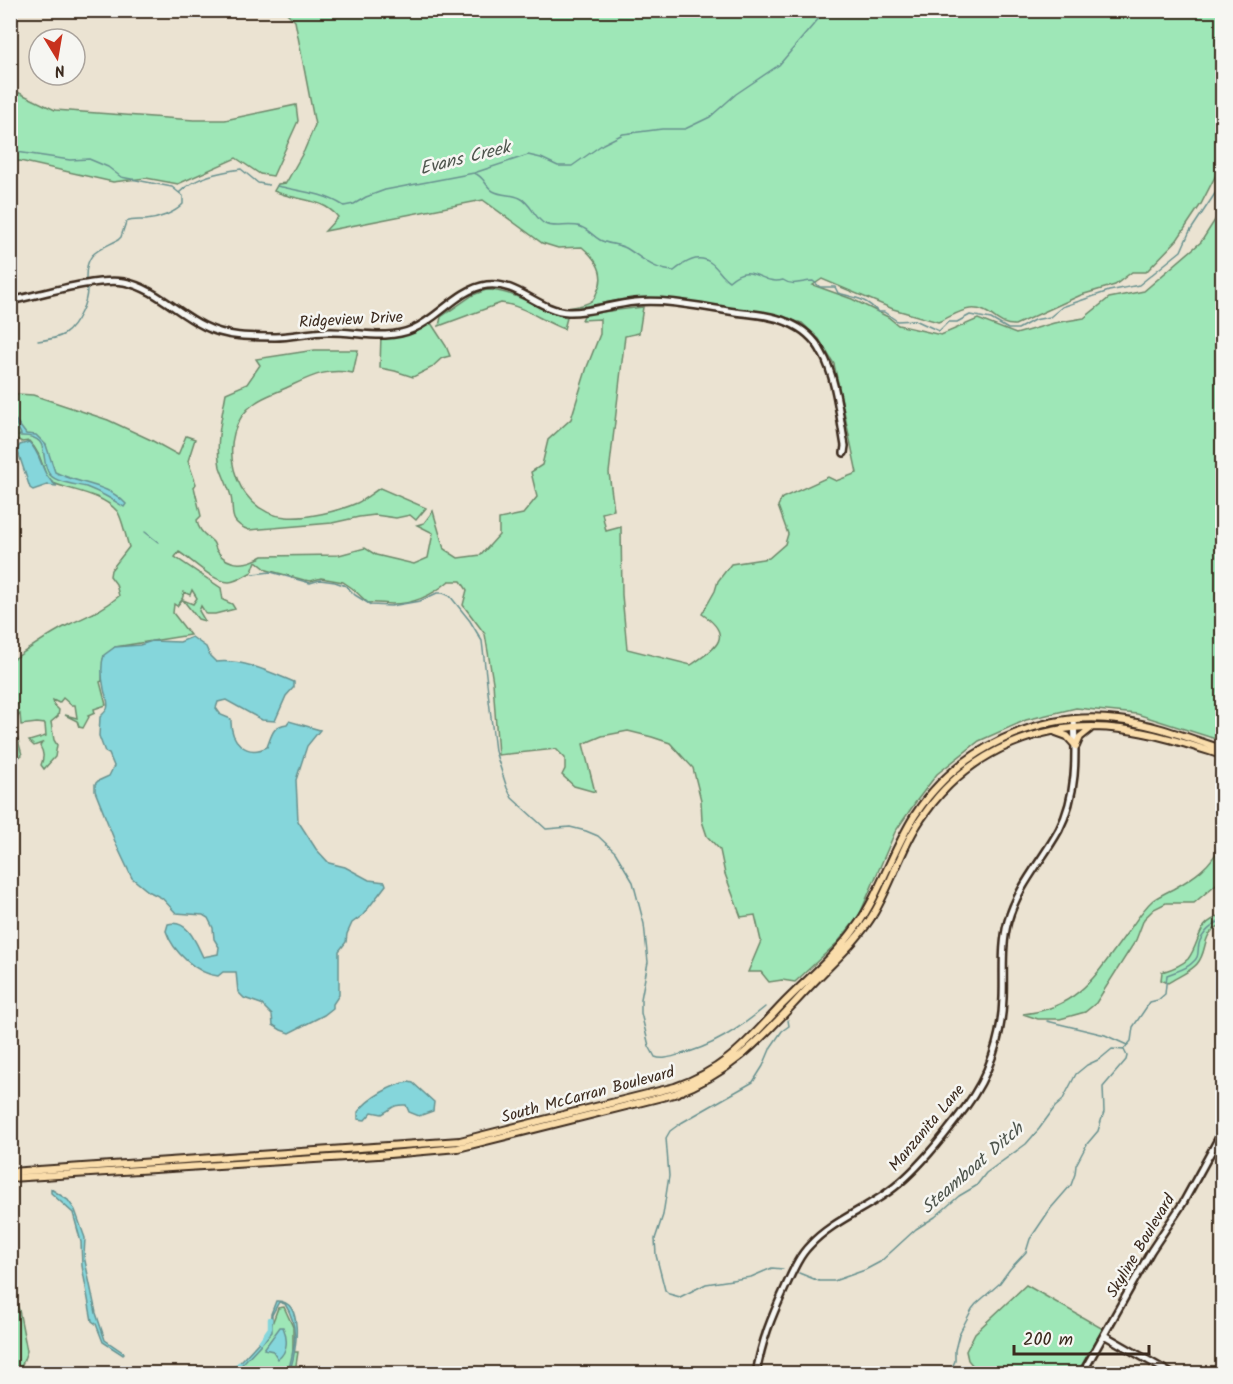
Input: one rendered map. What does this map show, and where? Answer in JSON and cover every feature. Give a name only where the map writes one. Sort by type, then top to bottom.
[{"type":"main road","name":"South McCarran Boulevard","points":[[10,1172],[439,1143],[480,1137],[658,1092],[702,1077],[733,1056],[855,930],[872,904],[909,826],[924,802],[945,778],[978,752],[1009,736],[1050,723],[1103,718],[1136,723],[1222,749]]},
{"type":"main road","name":"South McCarran Boulevard","points":[[10,1178],[458,1148],[656,1100],[688,1089],[728,1068],[774,1025],[854,940],[879,904],[916,826],[945,788],[970,766],[1021,739],[1052,731],[1094,727],[1140,732],[1222,755]]},
{"type":"main road","points":[[1052,731],[1065,734],[1076,746],[1082,734],[1094,727]]},
{"type":"main road","points":[[774,1025],[782,1005]]},
{"type":"street","name":"Ridgeview Drive","points":[[10,301],[101,282],[123,282],[148,291],[211,330],[268,337],[326,332],[402,333],[422,325],[467,292],[489,285],[506,287],[548,307],[565,312],[641,302],[676,304],[770,317],[798,327],[812,338],[822,352],[830,373],[845,446],[844,453]]},
{"type":"street","name":"Manzanita Lane","points":[[756,1374],[765,1334],[795,1267],[805,1251],[825,1232],[885,1194],[909,1174],[964,1110],[986,1074],[998,1041],[1002,1018],[1003,952],[1007,922],[1019,891],[1062,822],[1075,777],[1074,719]]},
{"type":"street","name":"Skyline Boulevard","points":[[1082,1374],[1151,1251],[1183,1203],[1222,1132]]},
{"type":"street","points":[[1104,1335],[1172,1374]]},
{"type":"green space","points":[[285,11],[1222,11],[1222,163],[1201,204],[1177,240],[1146,272],[1132,272],[1115,285],[1081,295],[1015,325],[1003,323],[989,313],[977,309],[962,311],[938,322],[893,309],[822,279],[813,285],[852,299],[888,317],[898,325],[941,335],[978,319],[1016,334],[1054,323],[1084,318],[1109,298],[1144,291],[1201,242],[1222,209],[1222,741],[1137,714],[1076,708],[1026,720],[979,741],[937,774],[895,832],[859,916],[838,942],[795,982],[782,980],[769,982],[761,972],[748,972],[761,941],[755,915],[741,917],[725,874],[720,850],[707,836],[702,821],[701,800],[693,768],[670,743],[628,731],[602,736],[583,744],[595,792],[574,786],[562,775],[565,769],[565,758],[556,749],[498,755],[493,682],[485,634],[463,605],[467,590],[461,581],[449,581],[430,594],[408,602],[368,603],[343,582],[321,578],[311,581],[304,580],[267,570],[256,561],[252,572],[235,581],[223,581],[210,575],[179,552],[175,557],[221,588],[223,600],[232,604],[235,609],[206,614],[201,606],[199,611],[205,621],[198,619],[183,600],[193,604],[197,598],[192,590],[190,595],[184,592],[177,606],[174,604],[173,613],[190,635],[115,647],[103,659],[102,681],[100,682],[106,705],[94,709],[95,713],[88,716],[83,728],[79,727],[77,721],[65,715],[77,718],[75,705],[71,705],[63,698],[59,703],[53,700],[59,710],[58,716],[51,722],[57,745],[55,757],[44,769],[41,765],[43,756],[40,746],[42,743],[34,746],[29,741],[46,736],[45,724],[21,725],[20,714],[15,719],[14,725],[22,755],[19,757],[14,754],[10,748],[11,661],[47,637],[101,609],[119,596],[116,584],[110,576],[111,570],[129,547],[117,511],[93,496],[48,481],[39,455],[29,441],[22,442],[11,436],[11,387],[17,394],[33,395],[108,420],[178,455],[186,436],[195,439],[188,461],[196,484],[194,487],[201,516],[197,520],[198,524],[203,533],[213,542],[217,551],[227,560],[245,563],[263,556],[339,555],[365,548],[376,555],[414,564],[428,558],[433,533],[417,525],[424,523],[433,511],[444,549],[458,558],[481,555],[499,535],[499,519],[523,514],[537,497],[531,472],[542,465],[548,440],[571,419],[600,334],[600,319],[582,320],[585,314],[643,307],[639,333],[625,336],[609,473],[614,510],[602,513],[606,531],[621,527],[622,595],[627,649],[691,665],[707,654],[718,642],[720,636],[718,629],[702,614],[718,581],[731,564],[769,558],[785,544],[788,534],[778,506],[782,498],[828,477],[836,481],[857,473],[834,364],[819,339],[802,323],[761,312],[664,299],[626,299],[572,309],[565,308],[587,304],[595,297],[601,279],[598,267],[591,256],[582,247],[558,248],[542,243],[483,200],[325,231],[338,217],[332,211],[316,203],[274,191],[278,184],[286,183],[315,125],[295,21]]},
{"type":"green space","points":[[11,89],[55,110],[194,120],[225,120],[296,105],[298,121],[273,176],[260,174],[236,158],[178,184],[146,178],[113,182],[20,161],[11,163]]},
{"type":"green space","points":[[486,290],[507,293],[567,318],[564,329],[525,310],[501,303],[439,326],[441,317],[473,295]]},
{"type":"green space","points":[[429,320],[450,356],[442,358],[431,368],[413,377],[380,368],[381,334],[396,334]]},
{"type":"green space","points":[[315,350],[358,350],[353,373],[327,372],[312,376],[263,398],[242,416],[234,433],[232,451],[234,470],[241,487],[252,502],[267,512],[286,517],[322,514],[350,506],[380,488],[426,508],[416,520],[410,515],[396,518],[375,515],[332,523],[249,530],[234,519],[232,499],[220,467],[218,449],[226,393],[247,384],[260,365],[256,359]]},
{"type":"green space","points":[[1222,843],[1221,880],[1194,903],[1166,903],[1154,909],[1144,919],[1136,940],[1096,1003],[1085,1012],[1060,1019],[1038,1019],[1023,1014],[1060,1004],[1074,996],[1097,973],[1150,903],[1202,870]]},
{"type":"green space","points":[[1222,916],[1222,925],[1210,932],[1201,959],[1197,964],[1168,983],[1161,980],[1162,972],[1188,959],[1203,928]]},
{"type":"green space","points":[[1026,1285],[1103,1329],[1077,1373],[979,1373],[968,1360],[966,1351],[975,1333]]},
{"type":"green space","points":[[11,1291],[19,1310],[27,1351],[19,1373],[11,1373]]},
{"type":"green space","points":[[284,1307],[293,1327],[293,1352],[298,1352],[296,1365],[300,1373],[231,1374],[267,1337],[278,1308]]},
{"type":"water","points":[[11,414],[26,434],[36,435],[46,445],[55,472],[110,492],[126,504],[124,507],[91,489],[53,478],[47,469],[41,444],[37,439],[19,436],[21,434]]},
{"type":"water","points":[[29,442],[48,477],[57,486],[47,485],[33,490],[30,488],[17,449],[20,445]]},
{"type":"water","points":[[192,637],[206,647],[216,662],[246,664],[294,682],[294,687],[286,696],[275,721],[262,720],[226,700],[218,702],[216,708],[221,715],[231,719],[231,727],[236,740],[246,749],[259,750],[267,747],[275,729],[289,721],[320,730],[307,746],[296,780],[298,821],[316,849],[329,863],[345,867],[369,880],[385,882],[386,885],[363,915],[352,923],[346,942],[339,951],[339,995],[333,1008],[289,1033],[273,1025],[272,1015],[261,1004],[244,998],[238,992],[236,972],[223,972],[218,976],[202,971],[187,961],[174,947],[166,931],[168,924],[175,923],[190,933],[203,957],[218,954],[219,947],[214,939],[213,928],[208,918],[203,915],[176,913],[162,898],[148,891],[132,878],[95,791],[95,784],[109,776],[114,766],[99,736],[100,717],[108,704],[102,677],[104,655],[115,647],[140,645],[152,641],[180,642]]},
{"type":"water","points":[[409,1082],[434,1102],[433,1111],[419,1116],[409,1112],[406,1105],[402,1105],[395,1106],[382,1114],[372,1112],[365,1120],[358,1119],[358,1112],[374,1097],[381,1092]]},
{"type":"water","points":[[51,1189],[68,1200],[75,1210],[85,1238],[84,1256],[96,1313],[105,1340],[124,1353],[123,1355],[103,1342],[96,1324],[92,1321],[82,1266],[81,1242],[73,1213],[51,1193]]},
{"type":"water","points":[[276,1301],[285,1303],[291,1308],[295,1317],[296,1339],[291,1367],[295,1373],[292,1373],[289,1368],[294,1343],[294,1328],[285,1304],[279,1302],[272,1315],[272,1332],[234,1373],[230,1373],[270,1330],[271,1314]]},
{"type":"water","points":[[280,1327],[283,1327],[285,1331],[286,1344],[284,1353],[278,1359],[273,1351],[264,1349]]},
{"type":"waterway","name":"Evans Creek","points":[[277,186],[320,195],[344,206],[385,190],[474,173],[528,155],[558,166],[572,166],[603,144],[623,134],[662,129],[685,129],[710,117],[736,94],[779,65],[826,10]]},
{"type":"waterway","name":"Steamboat Ditch","points":[[10,151],[70,160],[89,159],[108,167],[121,177],[172,187],[183,196],[183,204],[171,213],[161,217],[126,222],[121,237],[98,250],[90,258],[86,281]]},
{"type":"waterway","name":"Evans Creek","points":[[180,192],[200,179],[241,169],[258,183],[269,185]]},
{"type":"waterway","points":[[474,173],[480,176],[493,191],[524,200],[538,219],[545,224],[581,227],[600,240],[626,248],[660,268],[674,271],[687,262],[701,259],[711,263],[729,281],[744,273],[790,283],[813,281],[820,287],[835,287],[838,293],[864,301],[878,312],[884,312],[897,321],[915,320],[939,331],[948,322],[957,322],[970,315],[991,319],[1008,329],[1018,329],[1034,320],[1050,317],[1062,307],[1109,291],[1139,285],[1181,251],[1189,233],[1222,183]]},
{"type":"waterway","points":[[38,341],[59,337],[73,326],[84,306],[87,289]]},
{"type":"waterway","points":[[145,532],[158,542]]},
{"type":"waterway","name":"Steamboat Ditch","points":[[253,574],[271,572],[310,583],[320,580],[335,582],[346,586],[371,605],[391,606],[420,601],[437,593],[450,596],[470,621],[482,641],[495,751],[512,798],[546,829],[570,827],[598,836],[615,852],[633,882],[644,924],[648,962],[641,999],[641,1013],[649,1046],[655,1057],[670,1057],[690,1052],[714,1042],[735,1030],[765,1007]]},
{"type":"waterway","points":[[1123,1050],[1131,1041],[1133,1027],[1150,1002],[1158,1000],[1165,994],[1167,975],[1190,965],[1197,956],[1199,944],[1205,933],[1222,920]]},
{"type":"waterway","name":"Steamboat Ditch","points":[[783,1269],[772,1268],[751,1277],[706,1284],[680,1297],[669,1294],[665,1290],[656,1255],[655,1239],[663,1215],[669,1176],[666,1138],[670,1131],[753,1082],[771,1047],[782,1031],[789,1026],[788,1020]]},
{"type":"waterway","points":[[1047,1021],[1105,1035],[1127,1045]]},
{"type":"waterway","name":"Steamboat Ditch","points":[[799,1273],[819,1281],[834,1281],[880,1262],[916,1229],[976,1186],[986,1173],[1026,1144],[1062,1101],[1076,1074],[1112,1049],[1124,1050],[1126,1060],[1103,1087],[1104,1112],[1098,1131],[1087,1144],[1076,1165],[1071,1185],[1051,1208],[1030,1239],[1026,1252],[999,1284],[972,1309],[959,1334],[955,1361],[949,1374]]},
{"type":"waterway","points":[[261,1341],[270,1328],[270,1319]]},
{"type":"waterway","points":[[230,1374],[239,1364]]}]
